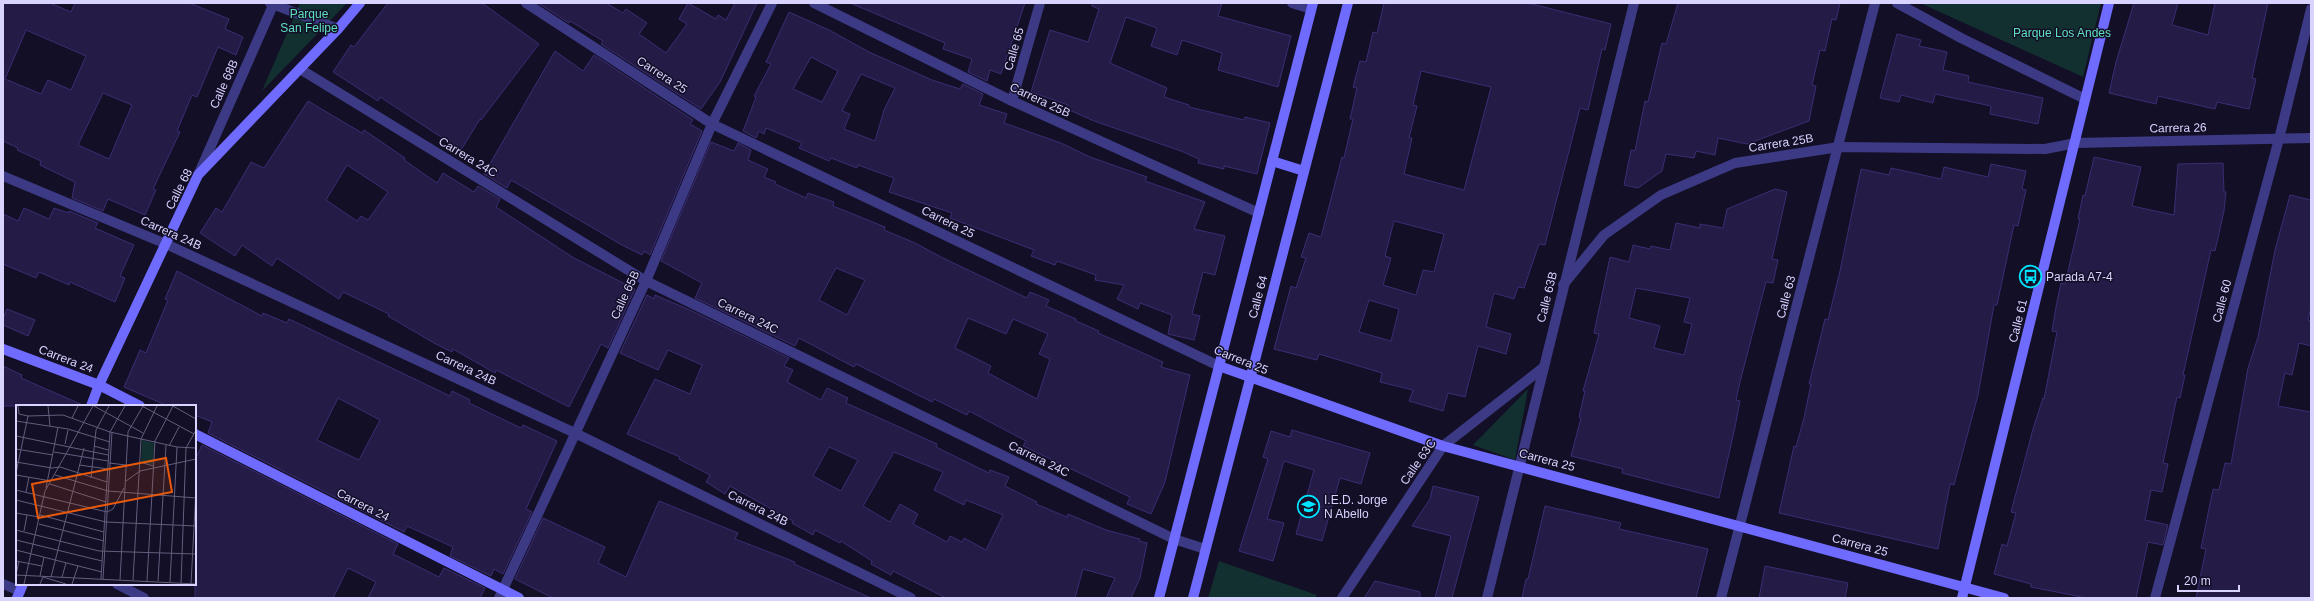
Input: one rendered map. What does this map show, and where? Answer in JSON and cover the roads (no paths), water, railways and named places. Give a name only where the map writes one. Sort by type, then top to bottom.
[{"type":"street","points":[[272,3],[338,30]]},
{"type":"street","name":"Calle 68B","points":[[198,175],[272,3]]},
{"type":"street","name":"Calle 68","points":[[91,405],[99,385],[198,175],[338,30],[360,3]]},
{"type":"street","name":"Carrera 25","points":[[526,3],[712,124],[1219,366],[1443,446],[2004,598]]},
{"type":"street","name":"Calle 65B","points":[[501,594],[646,281],[712,124],[772,3]]},
{"type":"street","name":"Carrera 25B","points":[[814,3],[1012,101],[1258,213]]},
{"type":"street","name":"Calle 65","points":[[1012,101],[1040,3]]},
{"type":"street","points":[[1292,3],[1312,6]]},
{"type":"street","name":"Calle 64","points":[[1193,598],[1348,3]]},
{"type":"street","name":"Calle 63B","points":[[1487,598],[1634,3]]},
{"type":"street","name":"Calle 63","points":[[1721,598],[1839,147],[1875,3]]},
{"type":"street","points":[[1897,3],[1961,38],[2085,99]]},
{"type":"street","name":"Calle 61","points":[[1962,598],[2076,143],[2085,99],[2109,3]]},
{"type":"street","name":"Calle 64","points":[[1159,598],[1312,6]]},
{"type":"street","name":"Calle 60","points":[[2156,598],[2279,139],[2311,9]]},
{"type":"street","name":"Carrera 24C","points":[[300,69],[646,281],[1174,539],[1206,549]]},
{"type":"street","name":"Carrera 26","points":[[2045,149],[2076,143],[2311,138]]},
{"type":"street","name":"Carrera 25B","points":[[1563,286],[1604,235],[1661,195],[1735,163],[1839,147],[2045,149]]},
{"type":"street","points":[[1272,162],[1304,171]]},
{"type":"street","name":"Carrera 24B","points":[[3,176],[166,244],[575,433],[911,598]]},
{"type":"street","name":"Carrera 24","points":[[3,349],[99,385],[138,405]]},
{"type":"street","name":"Calle 63C","points":[[1342,598],[1443,446],[1544,367]]},
{"type":"street","name":"Carrera 24","points":[[196,435],[501,594],[519,598]]},
{"type":"street","points":[[3,584],[20,591]]},
{"type":"street","points":[[120,585],[144,598]]},
{"type":"place","name":"Parada A7-4","points":[[2030,277]]},
{"type":"place","name":"I.E.D. Jorge N Abello","points":[[1309,507]]},
{"type":"park label","name":"Parque San Felipe","points":[[309,21]]},
{"type":"park label","name":"Parque Los Andes","points":[[2062,33]]}]
